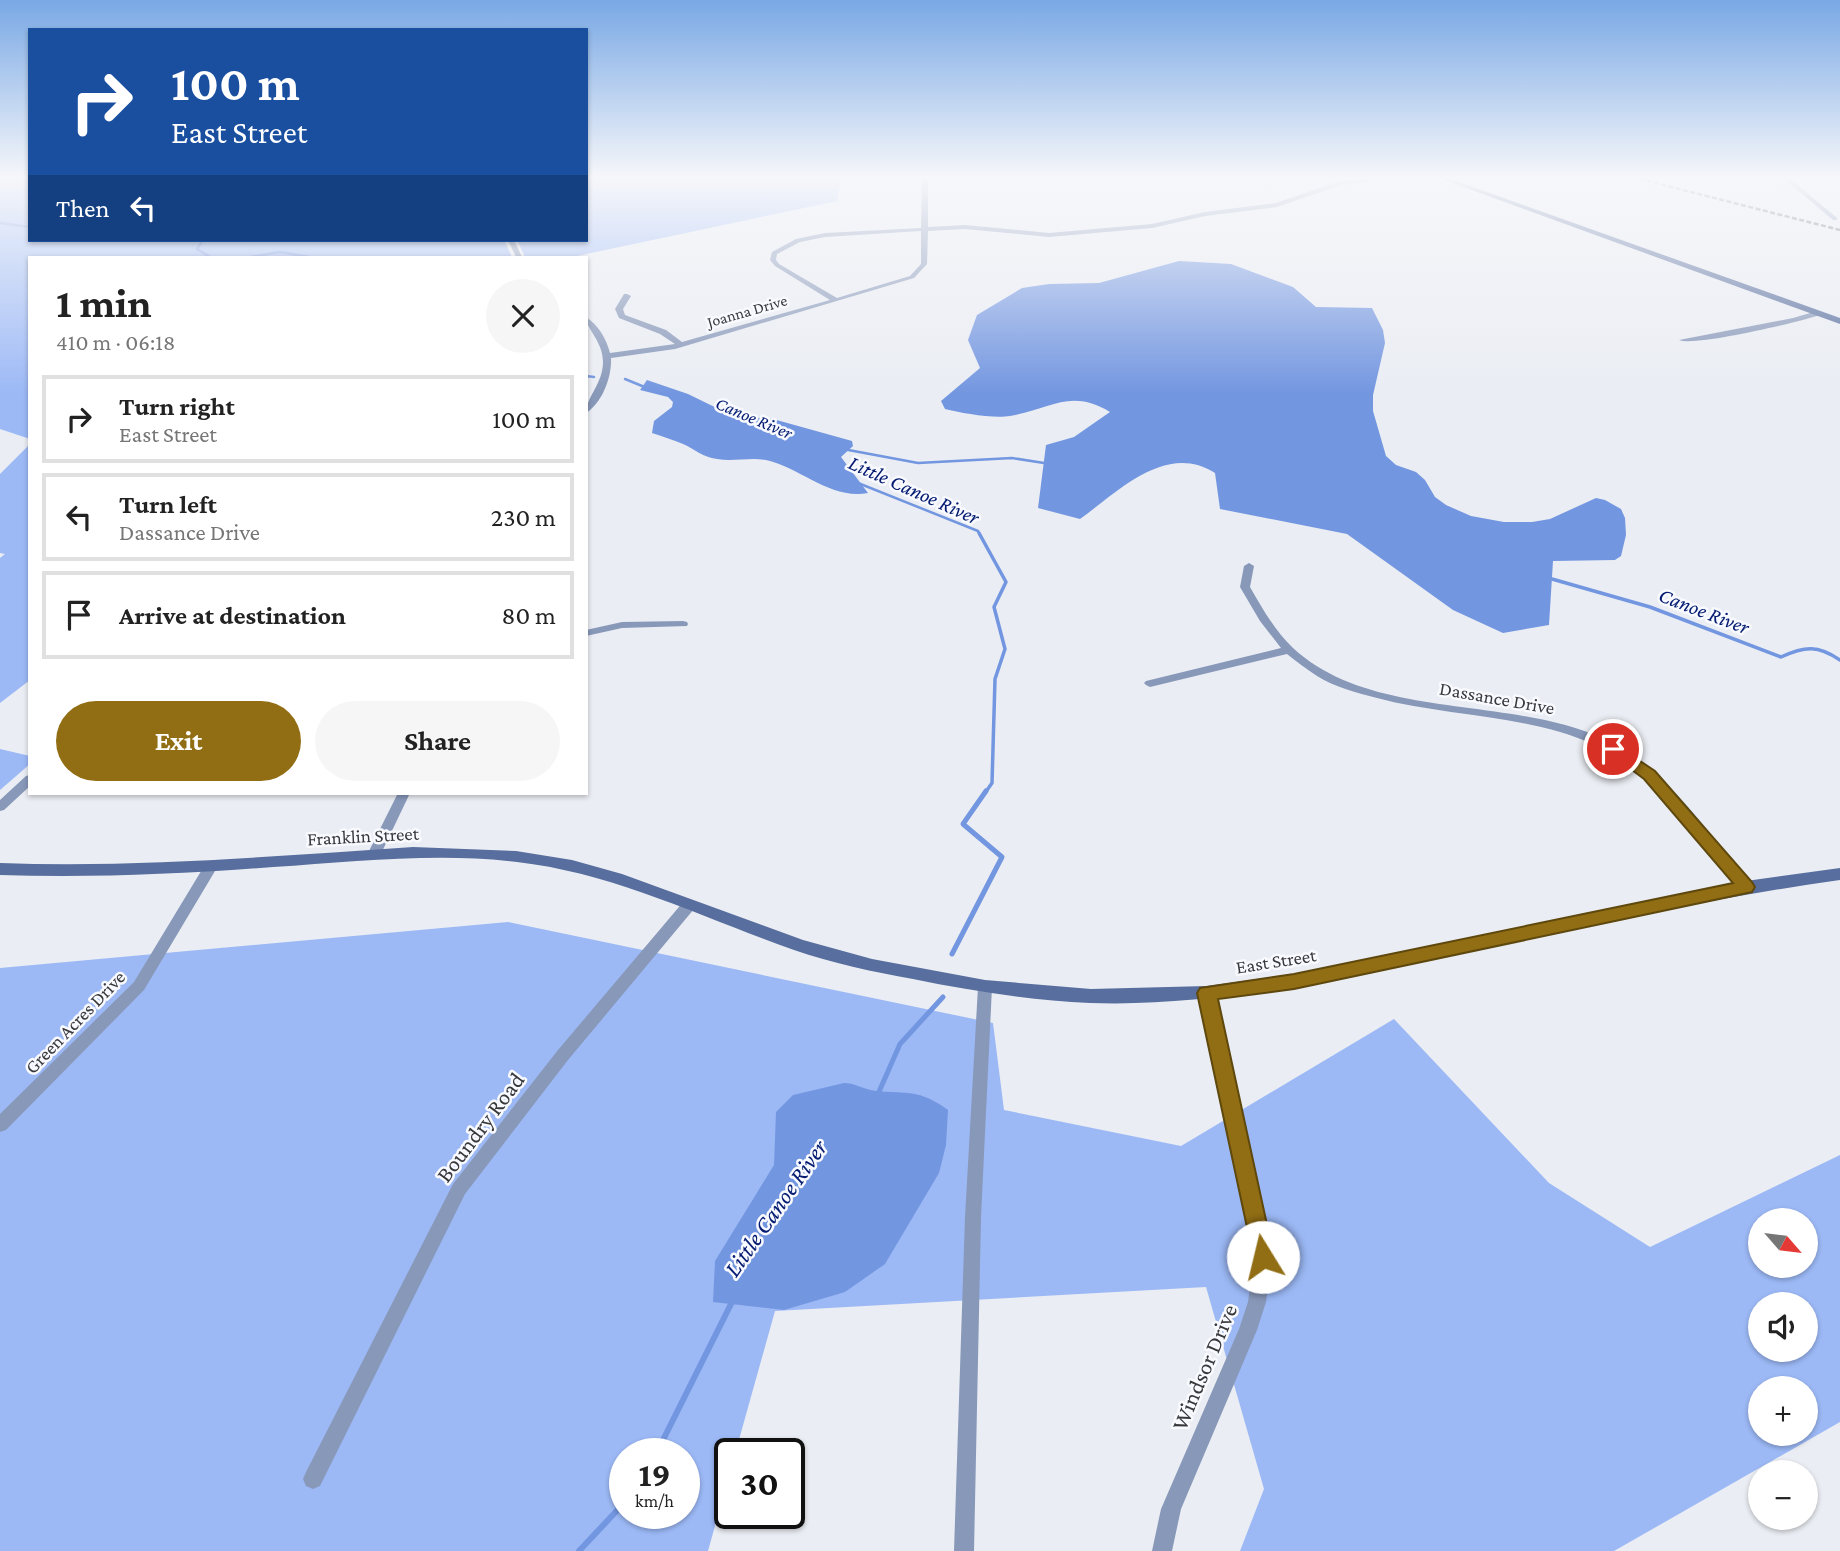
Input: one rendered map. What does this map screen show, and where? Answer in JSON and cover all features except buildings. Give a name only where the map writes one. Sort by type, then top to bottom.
[{"type":"street","points":[[780,249],[773,260],[786,271],[836,300]]},
{"type":"street","name":"Joanna Drive","points":[[608,356],[680,344],[899,283],[918,272],[923,264],[924,249]]},
{"type":"street","points":[[1640,249],[1840,321]]},
{"type":"street","points":[[627,296],[619,309],[622,316],[663,332],[680,344]]},
{"type":"street","points":[[1683,340],[1715,338],[1750,328],[1794,321],[1817,313]]},
{"type":"street","points":[[588,321],[601,336],[609,369],[603,385],[588,408]]},
{"type":"street","name":"Dassance Drive","points":[[1249,566],[1245,587],[1289,650],[1318,671],[1349,685],[1398,699],[1541,720],[1601,742],[1650,775],[1746,887]]},
{"type":"street","points":[[588,633],[622,625],[683,624]]},
{"type":"street","points":[[1150,683],[1289,650]]},
{"type":"street","points":[[0,807],[28,781]]},
{"type":"street","points":[[374,855],[403,795]]},
{"type":"street","name":"Franklin Street","points":[[0,869],[62,871],[211,866],[447,852],[546,861],[617,878],[718,917]]},
{"type":"street","name":"Green Acres Drive","points":[[0,1125],[139,986],[211,866]]},
{"type":"street","name":"East Street","points":[[718,917],[801,946],[872,965],[985,987],[1091,996],[1207,993],[1294,981],[1746,887],[1840,874]]},
{"type":"street","name":"Boundry Road","points":[[313,1479],[458,1189],[554,1065],[689,905]]},
{"type":"street","points":[[964,1551],[973,1217],[985,987]]},
{"type":"street","name":"Windsor Drive","points":[[1162,1551],[1171,1509],[1248,1330],[1257,1302],[1263,1257],[1207,993]]},
{"type":"shaded area","points":[[0,249],[508,249],[512,256],[28,256],[28,438],[0,429]]},
{"type":"shaded area","points":[[521,249],[608,249],[577,256],[525,256]]},
{"type":"shaded area","points":[[28,446],[28,682],[0,703],[0,558],[5,554],[0,553],[0,474]]},
{"type":"shaded area","points":[[0,749],[28,756],[28,766],[0,790]]},
{"type":"shaded area","points":[[508,922],[993,1023],[1004,1110],[1181,1146],[1394,1019],[1549,1183],[1650,1247],[1840,1155],[1840,1422],[1818,1435],[1818,1376],[1748,1376],[1748,1446],[1798,1446],[1773,1460],[1748,1460],[1748,1475],[1614,1551],[1240,1551],[1264,1489],[1206,1287],[775,1311],[739,1438],[714,1438],[714,1529],[708,1551],[0,1551],[0,968]]},
{"type":"water","points":[[1179,261],[1231,264],[1293,287],[1316,307],[1372,308],[1383,330],[1385,343],[1373,395],[1373,411],[1386,456],[1396,465],[1416,472],[1425,480],[1435,497],[1446,505],[1471,516],[1504,522],[1532,522],[1550,519],[1596,498],[1605,500],[1621,509],[1625,518],[1626,535],[1621,556],[1615,560],[1553,561],[1549,625],[1503,633],[1453,610],[1347,534],[1220,509],[1215,473],[1197,465],[1179,463],[1144,474],[1080,519],[1038,508],[1046,445],[1074,437],[1110,412],[1096,405],[1072,401],[1003,417],[945,409],[941,401],[980,368],[968,340],[977,315],[1022,288],[1049,284],[1099,283]]},
{"type":"water","points":[[647,380],[688,394],[731,415],[773,419],[852,441],[853,446],[841,457],[868,493],[841,492],[766,460],[712,458],[652,433],[654,421],[672,407],[673,402],[668,397],[640,390]]},
{"type":"water","points":[[844,1083],[872,1090],[921,1096],[948,1110],[946,1145],[939,1173],[885,1264],[845,1292],[784,1310],[713,1302],[715,1261],[774,1165],[776,1112],[793,1095]]},
{"type":"waterway","name":"Canoe River","points":[[198,249],[208,256]]},
{"type":"waterway","name":"Canoe River","points":[[257,256],[280,252],[303,256]]},
{"type":"waterway","name":"Canoe River","points":[[588,376],[594,377]]},
{"type":"waterway","name":"Canoe River","points":[[625,379],[647,388]]},
{"type":"waterway","name":"Canoe River","points":[[843,449],[918,463],[1012,458],[1044,463]]},
{"type":"waterway","name":"Little Canoe River","points":[[858,483],[979,533]]},
{"type":"waterway","name":"Little Canoe River","points":[[979,533],[1006,582],[994,607],[1005,649],[995,679],[992,783],[985,793]]},
{"type":"waterway","name":"Canoe River","points":[[1552,579],[1650,607],[1781,657],[1811,649],[1825,652],[1840,660]]},
{"type":"waterway","name":"Little Canoe River","points":[[952,954],[1002,857],[963,824],[986,791]]},
{"type":"waterway","name":"Little Canoe River","points":[[878,1094],[900,1044],[943,997]]},
{"type":"waterway","name":"Little Canoe River","points":[[664,1438],[734,1298]]},
{"type":"waterway","name":"Little Canoe River","points":[[579,1551],[609,1519]]},
{"type":"route","points":[[1263,1257],[1207,993],[1294,981],[1401,960],[1746,887],[1650,775],[1613,749]]}]
